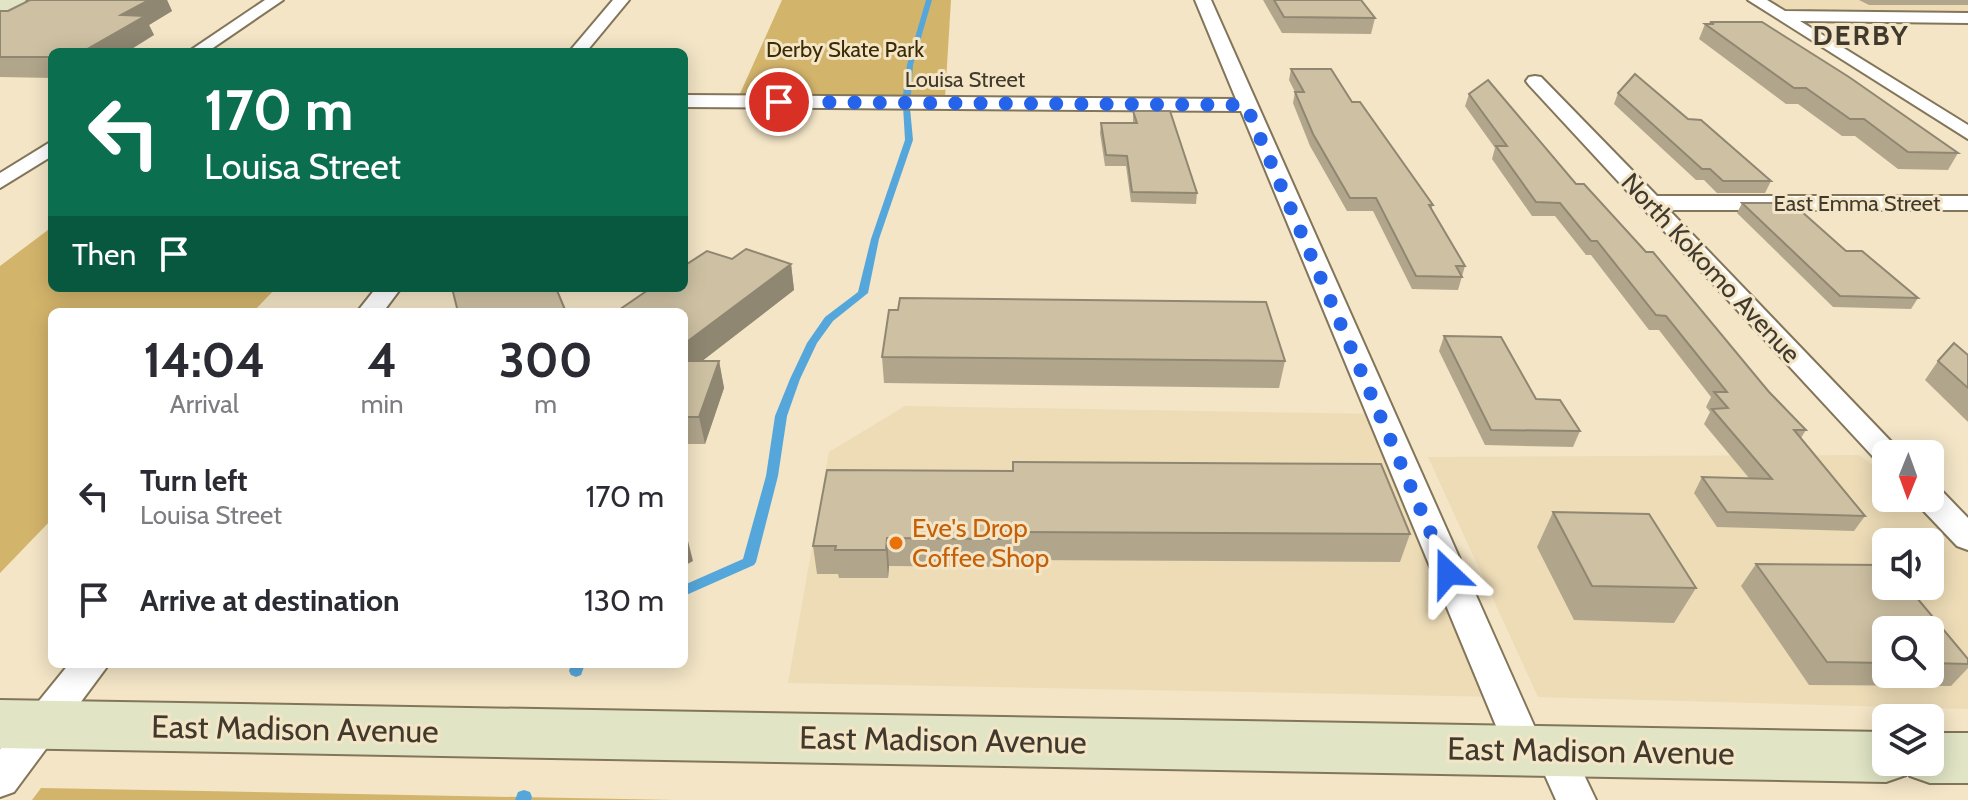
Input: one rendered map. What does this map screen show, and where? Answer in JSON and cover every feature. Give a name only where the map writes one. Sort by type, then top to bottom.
[{"type":"main road","points":[[0,7],[15,0]]},
{"type":"main road","name":"East Madison Avenue","points":[[22,724],[1872,757]]},
{"type":"main road","points":[[1944,758],[1968,758]]},
{"type":"street","points":[[202,48],[275,0]]},
{"type":"street","points":[[580,48],[621,0]]},
{"type":"street","points":[[1203,0],[1246,105],[1539,750],[1576,800]]},
{"type":"street","points":[[1756,0],[1968,133]]},
{"type":"street","points":[[1782,16],[1968,18]]},
{"type":"street","name":"North Kokomo Avenue","points":[[1535,81],[1875,440]]},
{"type":"street","name":"Louisa Street","points":[[688,101],[1246,105]]},
{"type":"street","points":[[0,182],[48,150]]},
{"type":"street","name":"East Emma Street","points":[[1650,203],[1968,203]]},
{"type":"street","points":[[373,308],[386,292]]},
{"type":"street","points":[[1943,512],[1968,538]]},
{"type":"street","points":[[0,779],[22,724],[86,668]]},
{"type":"shaded area","points":[[1756,0],[1968,0],[1968,18],[1782,16]]},
{"type":"shaded area","points":[[905,406],[1379,414],[1502,697],[788,683],[829,452]]},
{"type":"shaded area","points":[[1859,455],[1872,464],[1872,512],[1940,512],[1949,518],[1968,518],[1968,709],[1944,708],[1944,704],[1872,706],[1538,697],[1428,457]]},
{"type":"green space","name":"Derby Skate Park","points":[[782,0],[951,0],[945,98],[739,96]]},
{"type":"green space","points":[[48,230],[48,292],[272,292],[257,308],[48,308],[48,523],[0,573],[0,266]]},
{"type":"green space","points":[[41,788],[673,800],[32,800]]},
{"type":"building","points":[[30,0],[149,0],[121,15],[145,16],[89,48],[48,48],[48,57],[0,57],[0,11],[8,11]]},
{"type":"building","points":[[1274,0],[1361,0],[1375,18],[1284,17]]},
{"type":"building","points":[[1710,22],[1762,22],[1849,77],[1958,153],[1908,152],[1864,119],[1850,119],[1806,88],[1794,88],[1705,24],[1714,24]]},
{"type":"building","points":[[1291,69],[1331,69],[1352,102],[1360,102],[1433,205],[1429,205],[1465,266],[1456,266],[1462,277],[1416,276],[1376,198],[1350,198],[1313,134],[1295,92],[1304,92]]},
{"type":"building","points":[[1635,74],[1688,119],[1701,120],[1771,181],[1723,181],[1710,169],[1702,169],[1618,93]]},
{"type":"building","points":[[1488,80],[1576,184],[1584,184],[1646,252],[1653,252],[1769,392],[1806,430],[1794,430],[1865,516],[1727,512],[1702,477],[1772,479],[1712,409],[1728,408],[1714,392],[1727,392],[1666,316],[1656,315],[1597,241],[1591,241],[1560,203],[1536,202],[1496,146],[1507,146],[1469,94]]},
{"type":"building","points":[[1133,111],[1170,111],[1197,193],[1132,192],[1127,156],[1106,155],[1101,123],[1137,123]]},
{"type":"building","points":[[1742,203],[1792,203],[1846,251],[1862,251],[1918,298],[1840,296]]},
{"type":"building","points":[[746,249],[791,264],[688,341],[688,308],[622,308],[645,292],[688,292],[688,263],[707,251],[732,259]]},
{"type":"building","points":[[453,292],[558,292],[564,308],[457,308]]},
{"type":"building","points":[[900,298],[1266,302],[1285,361],[882,357],[889,310],[898,310]]},
{"type":"building","points":[[1444,336],[1501,337],[1536,399],[1560,400],[1580,431],[1491,430]]},
{"type":"building","points":[[1954,343],[1968,355],[1968,388],[1938,361]]},
{"type":"building","points":[[688,361],[719,361],[699,417],[688,417]]},
{"type":"building","points":[[1013,462],[1381,464],[1410,534],[1001,532],[1001,539],[887,538],[886,550],[835,550],[836,546],[813,546],[827,470],[1013,471]]},
{"type":"building","points":[[1553,512],[1649,514],[1696,588],[1592,586]]},
{"type":"building","points":[[1756,564],[1872,565],[1872,600],[1919,600],[1932,616],[1872,616],[1872,663],[1827,662]]},
{"type":"building","points":[[1944,630],[1968,659],[1968,664],[1944,663]]},
{"type":"waterway","points":[[907,95],[910,65],[929,0]]},
{"type":"waterway","points":[[688,589],[749,562],[772,476],[781,416],[795,379],[812,343],[829,319],[863,293],[875,239],[909,140],[906,108]]},
{"type":"place","name":"Eve's Drop Coffee Shop","points":[[896,543]]},
{"type":"district","name":"DERBY","points":[[1861,35]]},
{"type":"route","points":[[779,102],[1246,105],[1448,573]]}]
